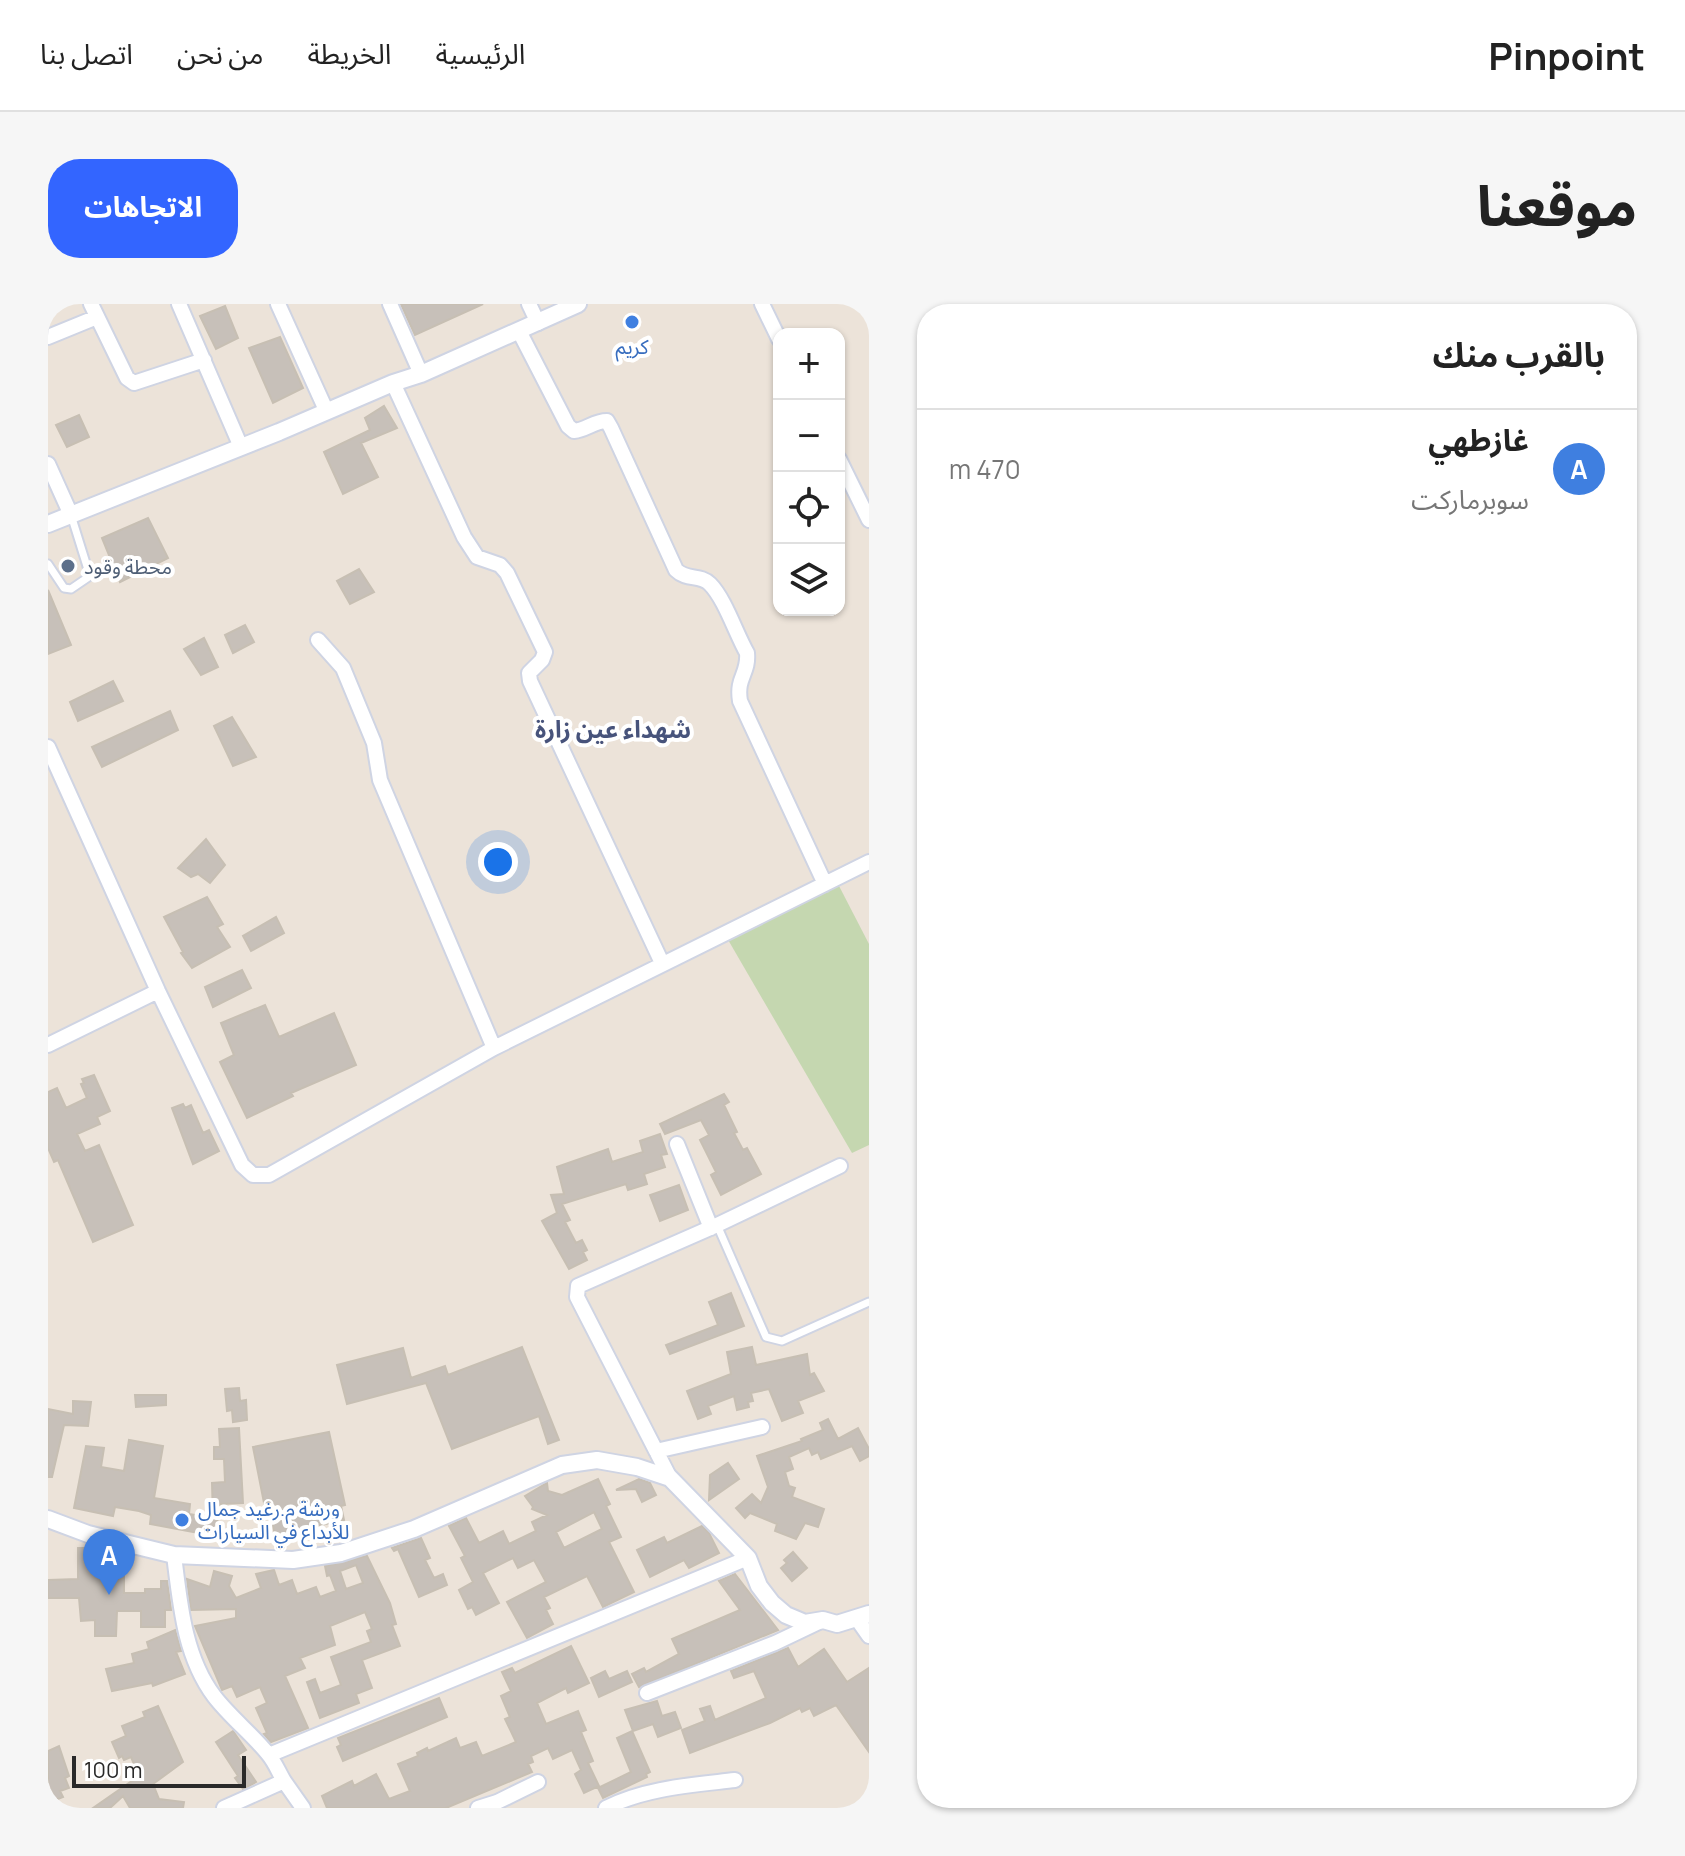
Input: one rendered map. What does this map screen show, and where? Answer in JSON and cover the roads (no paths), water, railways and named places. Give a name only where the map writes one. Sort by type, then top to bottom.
[{"type":"street","points":[[179,304],[241,447]]},
{"type":"street","points":[[278,304],[326,410]]},
{"type":"street","points":[[390,304],[421,374]]},
{"type":"street","points":[[529,304],[538,323]]},
{"type":"street","points":[[48,524],[421,374],[578,304]]},
{"type":"street","points":[[762,304],[774,328]]},
{"type":"street","points":[[48,337],[94,310],[127,378],[134,383],[204,360]]},
{"type":"street","points":[[519,331],[568,426],[574,431],[581,431],[599,421],[607,421],[676,570],[686,578],[699,578],[713,587],[747,653],[748,662],[737,687],[740,701],[825,884]]},
{"type":"street","points":[[393,383],[464,537],[477,557],[500,565],[507,573],[545,652],[542,660],[529,673],[530,681],[662,963]]},
{"type":"street","points":[[48,464],[71,515]]},
{"type":"street","points":[[845,471],[869,520]]},
{"type":"street","points":[[318,640],[343,668],[374,743],[380,780],[494,1048]]},
{"type":"street","points":[[48,747],[54,774],[242,1165],[253,1175],[269,1175],[494,1048],[869,862]]},
{"type":"street","points":[[48,1045],[158,991]]},
{"type":"street","points":[[677,1144],[714,1227]]},
{"type":"street","points":[[840,1166],[714,1227],[581,1283],[576,1291],[670,1478],[748,1558],[759,1586],[772,1603],[786,1615],[805,1623],[823,1620],[837,1624],[863,1616],[869,1636]]},
{"type":"street","points":[[656,1451],[762,1427]]},
{"type":"street","points":[[48,1519],[88,1534],[174,1555],[293,1560],[341,1553],[414,1529],[562,1465],[597,1460],[637,1467],[670,1478]]},
{"type":"street","points":[[174,1555],[189,1646],[199,1671],[220,1703],[269,1755],[303,1808]]},
{"type":"street","points":[[269,1755],[748,1558]]},
{"type":"street","points":[[647,1693],[775,1643],[823,1620]]},
{"type":"street","points":[[606,1808],[617,1802],[676,1787],[735,1780]]},
{"type":"street","points":[[224,1808],[284,1781]]},
{"type":"street","points":[[478,1808],[538,1782]]},
{"type":"lane","points":[[48,564],[64,588],[71,589],[90,576],[71,515]]},
{"type":"lane","points":[[714,1227],[766,1337],[782,1341],[869,1302]]},
{"type":"place","name":"كريم","points":[[632,322]]},
{"type":"place","name":"محطة وقود","points":[[68,566]]},
{"type":"place","name":"ورشة م.رغيد جمال للأبداع في السيارات","points":[[182,1520]]},
{"type":"place","name":"غازطهي","points":[[109,1595]]},
{"type":"district","name":"شهداء عين زارة","points":[[613,728]]}]
